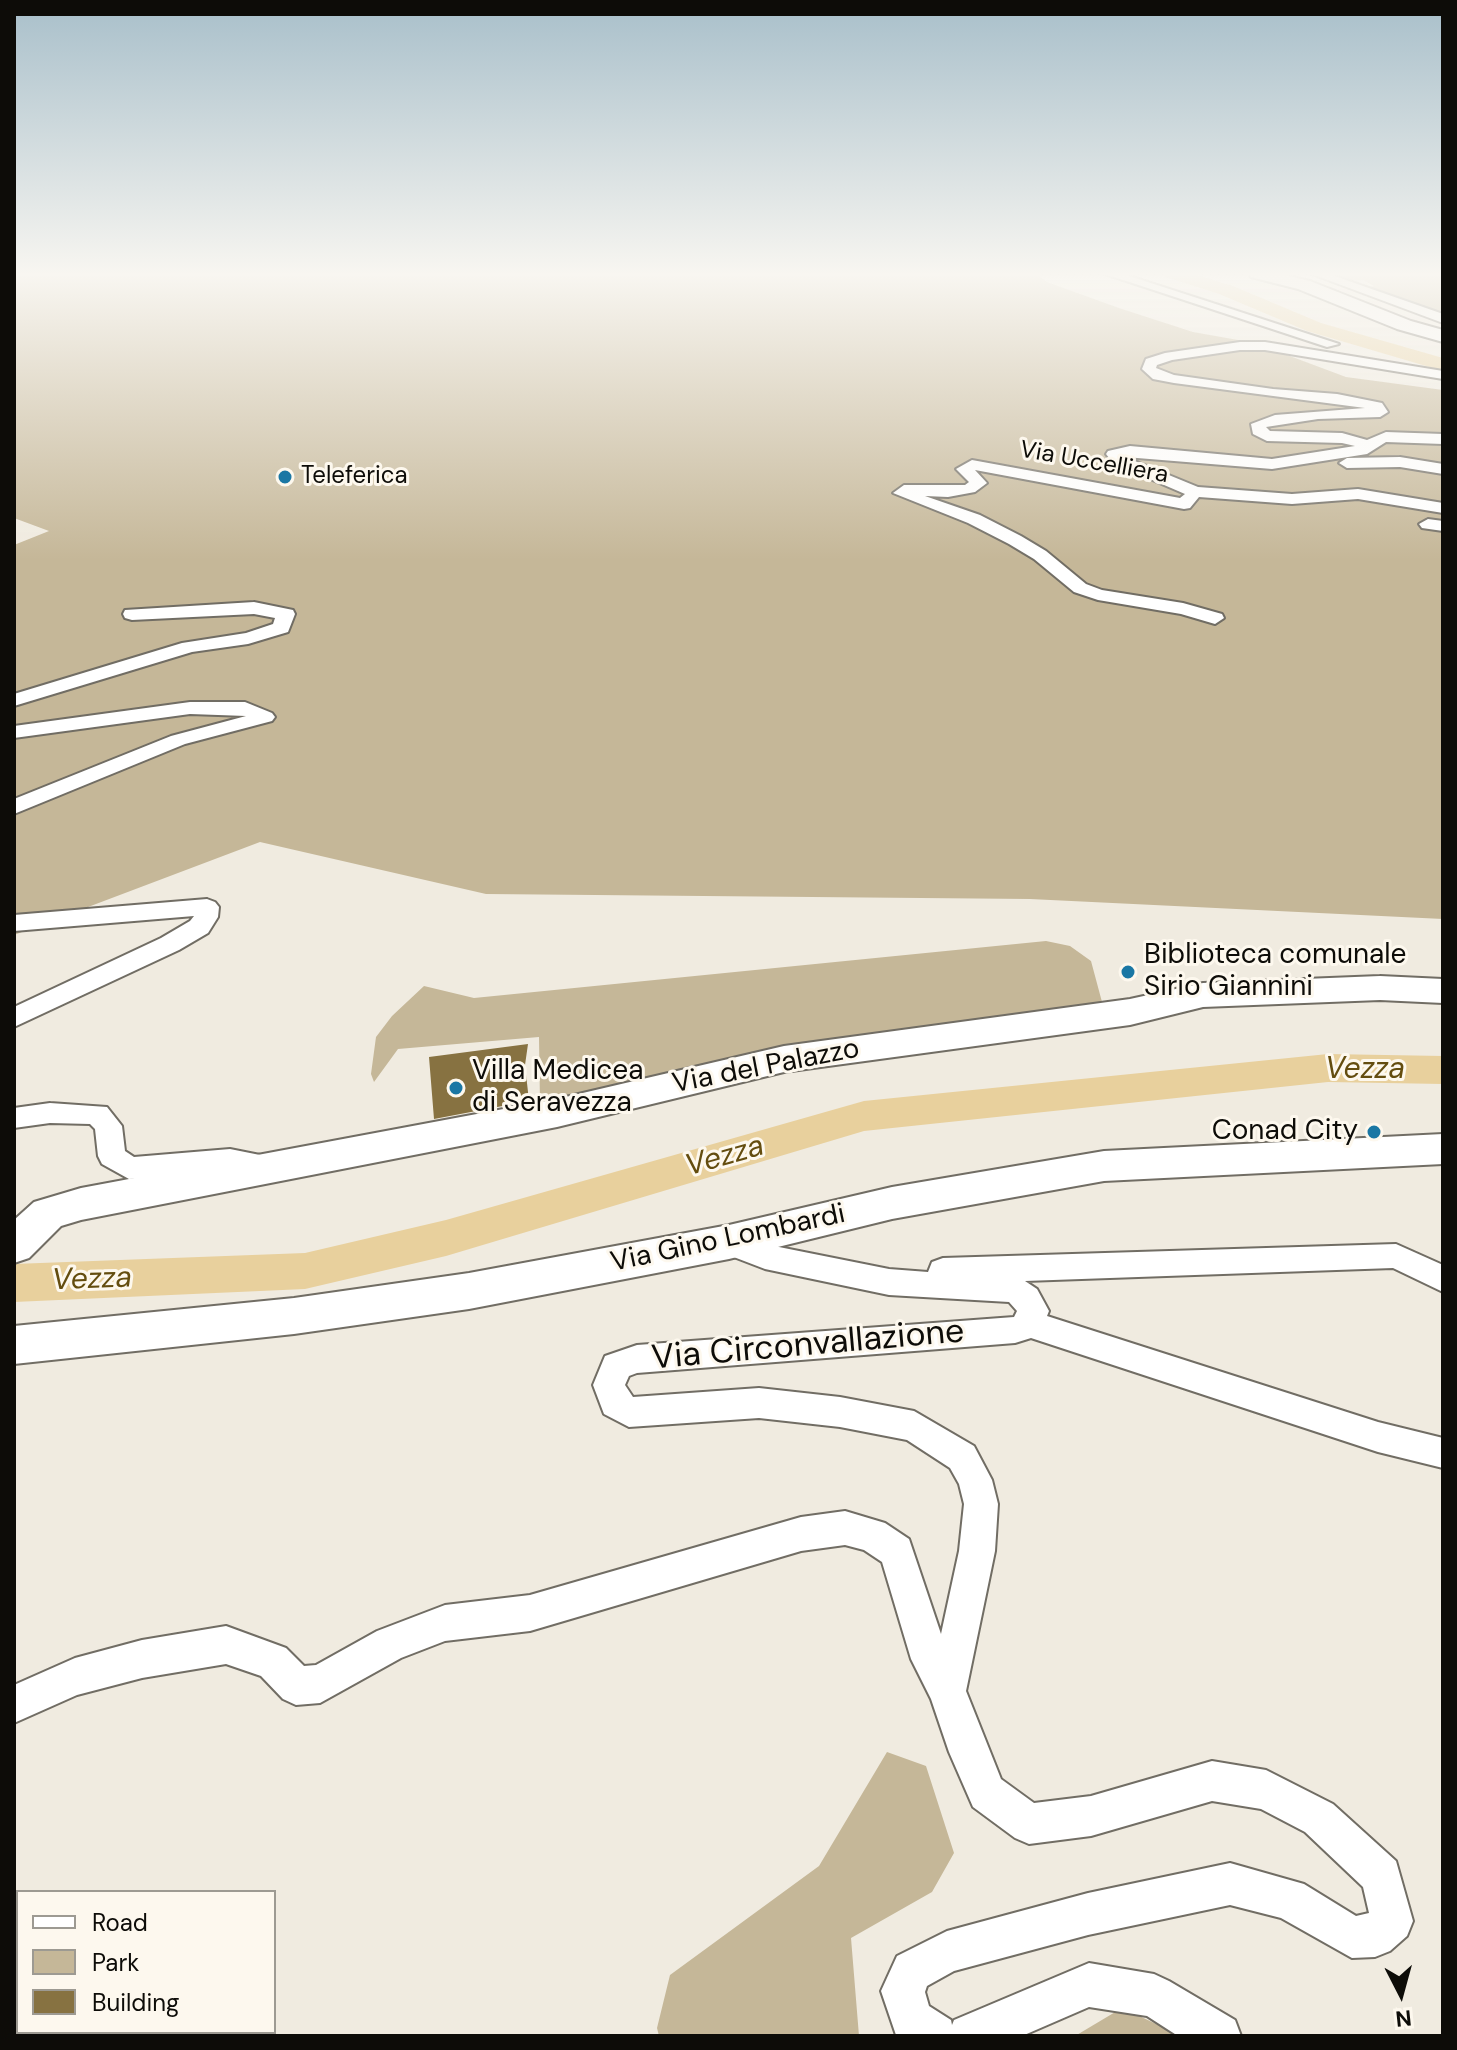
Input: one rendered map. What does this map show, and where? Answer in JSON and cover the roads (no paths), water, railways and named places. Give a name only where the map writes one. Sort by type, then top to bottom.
[{"type":"main road","name":"Via del Palazzo","points":[[14,1246],[48,1213],[127,1194],[557,1113],[784,1059],[1130,1012],[1203,995],[1380,988],[1443,991]]},
{"type":"main road","name":"Via Gino Lombardi","points":[[14,1345],[294,1316],[469,1291],[729,1242],[892,1203],[1104,1166],[1443,1149]]},
{"type":"street","points":[[1149,369],[1158,376],[1273,393],[1337,398],[1377,406],[1380,412],[1318,414],[1259,424],[1258,431],[1267,436],[1342,438],[1368,445]]},
{"type":"street","points":[[1404,369],[1443,375]]},
{"type":"street","points":[[1418,369],[1443,375]]},
{"type":"street","name":"Via Uccelliera","points":[[1215,618],[1089,592],[1015,540],[974,519],[901,493],[904,490],[948,492],[969,489],[979,483],[964,469],[972,465],[1184,504],[1195,492],[1119,460],[1114,454],[1130,451],[1272,464],[1302,462],[1319,455],[1367,449],[1375,440],[1400,435],[1443,439]]},
{"type":"street","points":[[1302,462],[1400,462],[1443,469]]},
{"type":"street","points":[[1195,492],[1292,499],[1358,494],[1443,508]]},
{"type":"street","points":[[14,700],[189,647],[248,638],[281,628],[286,614],[254,608],[132,614]]},
{"type":"street","points":[[14,732],[190,708],[245,708],[265,717],[178,740],[14,807]]},
{"type":"street","points":[[14,923],[207,907],[206,917],[199,927],[14,1018]]},
{"type":"street","points":[[14,1118],[50,1113],[97,1114],[108,1126],[112,1156],[129,1168],[230,1160],[273,1168]]},
{"type":"street","points":[[729,1242],[765,1257],[889,1282],[918,1271],[1396,1256],[1443,1279]]},
{"type":"street","name":"Via Circonvallazione","points":[[889,1282],[1015,1290],[1026,1298],[1033,1311],[1030,1324],[1015,1330],[637,1359],[616,1366],[609,1385],[616,1404],[629,1412],[759,1403],[840,1412],[914,1426],[962,1457],[975,1480],[981,1504],[977,1551],[947,1691]]},
{"type":"street","points":[[1030,1324],[1378,1437],[1443,1453]]},
{"type":"street","points":[[14,1704],[75,1677],[142,1659],[226,1645],[273,1661],[296,1686],[320,1684],[390,1644],[445,1623],[530,1613],[801,1534],[845,1528],[873,1535],[896,1551],[930,1659],[947,1691],[968,1752],[987,1793],[1029,1824],[1091,1816],[1212,1781],[1266,1790],[1319,1818],[1381,1876],[1392,1921],[1375,1936],[1352,1937],[1289,1899],[1230,1884],[1088,1914],[947,1952],[912,1971],[903,1991],[911,2020],[935,2036]]},
{"type":"street","points":[[970,2036],[1089,1985],[1154,1996],[1219,2036]]},
{"type":"waterway","name":"Vezza","points":[[14,1283],[305,1271],[446,1238],[864,1116],[1328,1068],[1443,1070]]},
{"type":"place","name":"Teleferica","points":[[285,477]]},
{"type":"place","name":"Biblioteca comunale Sirio Giannini","points":[[1128,972]]},
{"type":"place","name":"Villa Medicea di Seravezza","points":[[456,1088]]},
{"type":"place","name":"Conad City","points":[[1374,1132]]}]
